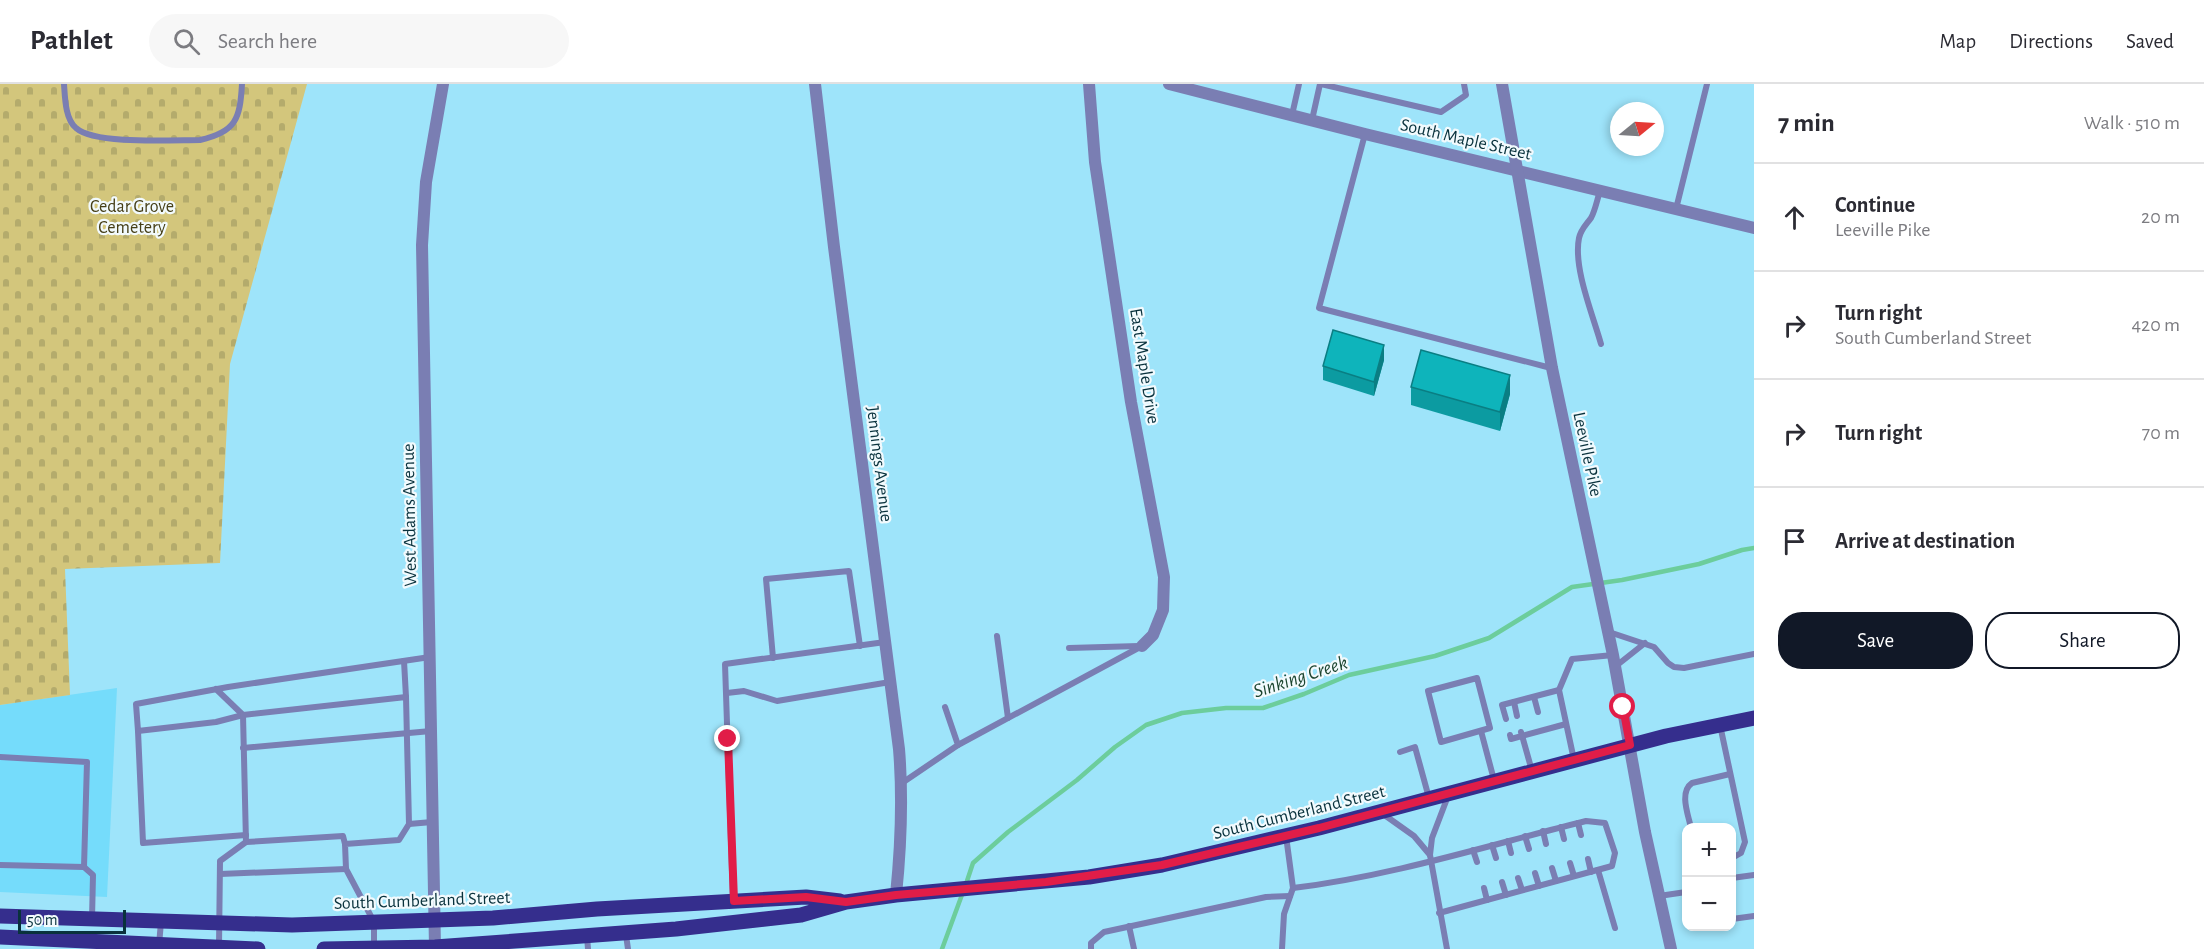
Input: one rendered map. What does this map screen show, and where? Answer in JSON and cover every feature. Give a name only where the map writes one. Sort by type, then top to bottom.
[{"type":"main road","name":"South Cumberland Street","points":[[324,949],[588,942],[626,933],[801,915],[846,902],[896,895],[1046,882],[1162,865],[1380,812],[1630,745],[1754,718]]},
{"type":"main road","name":"South Cumberland Street","points":[[0,915],[292,925],[493,918],[597,909],[806,897],[846,902]]},
{"type":"main road","points":[[0,937],[258,949]]},
{"type":"street","name":"West Adams Avenue","points":[[427,948],[435,920],[422,245],[426,182],[443,84]]},
{"type":"street","name":"Jennings Avenue","points":[[815,84],[902,783],[901,848],[896,895]]},
{"type":"street","name":"East Maple Drive","points":[[1089,84],[1095,162],[1131,402],[1164,577],[1163,610],[1153,635],[1142,646]]},
{"type":"street","name":"South Maple Street","points":[[1169,84],[1191,87],[1311,121],[1754,228]]},
{"type":"street","name":"Leeville Pike","points":[[1502,84],[1552,368],[1614,660],[1671,949]]},
{"type":"lane","points":[[64,84],[66,108],[75,128],[93,137],[159,140],[200,140],[217,137],[230,128],[241,110],[242,84]]},
{"type":"lane","points":[[1292,116],[1299,84]]},
{"type":"lane","points":[[1311,121],[1321,84],[1441,112],[1466,95],[1464,84]]},
{"type":"lane","points":[[1676,209],[1707,84]]},
{"type":"lane","points":[[1365,134],[1319,308],[1552,368]]},
{"type":"lane","points":[[1600,191],[1591,218],[1582,230],[1579,255],[1601,344]]},
{"type":"lane","points":[[773,658],[766,579],[849,571],[860,646]]},
{"type":"lane","points":[[1608,632],[1654,647],[1674,667],[1684,668],[1754,654]]},
{"type":"lane","points":[[996,636],[1008,718]]},
{"type":"lane","points":[[734,901],[725,664],[885,642]]},
{"type":"lane","points":[[1574,760],[1559,690],[1572,659],[1614,660],[1645,643]]},
{"type":"lane","points":[[1069,648],[1142,646]]},
{"type":"lane","points":[[902,783],[958,745],[1142,646]]},
{"type":"lane","points":[[374,949],[374,922],[346,869],[343,836],[143,843],[136,704],[216,689],[430,657]]},
{"type":"lane","points":[[345,844],[399,840],[409,824],[404,661]]},
{"type":"lane","points":[[1477,678],[1490,728],[1481,731],[1441,742],[1428,691],[1477,678]]},
{"type":"lane","points":[[727,693],[744,691],[777,701],[890,682]]},
{"type":"lane","points":[[216,689],[243,715],[246,838]]},
{"type":"lane","points":[[1506,719],[1502,705],[1559,690]]},
{"type":"lane","points":[[1534,697],[1538,712]]},
{"type":"lane","points":[[138,731],[216,722],[243,715],[406,698]]},
{"type":"lane","points":[[1514,702],[1517,716]]},
{"type":"lane","points":[[945,707],[958,745]]},
{"type":"lane","points":[[1510,735],[1511,739],[1566,724]]},
{"type":"lane","points":[[1719,725],[1745,842],[1741,853],[1736,856]]},
{"type":"lane","points":[[243,748],[431,731]]},
{"type":"lane","points":[[1481,731],[1495,781]]},
{"type":"lane","points":[[1522,735],[1532,771]]},
{"type":"lane","points":[[1400,752],[1415,747],[1430,799]]},
{"type":"lane","points":[[0,757],[87,762],[84,867]]},
{"type":"lane","points":[[1690,823],[1684,791],[1687,786],[1730,774]]},
{"type":"lane","points":[[1447,949],[1431,858],[1432,838],[1449,794]]},
{"type":"lane","points":[[1380,812],[1414,836],[1431,858]]},
{"type":"lane","points":[[1293,888],[1319,885],[1473,850],[1586,821],[1605,823],[1615,853],[1612,867],[1439,913]]},
{"type":"lane","points":[[409,824],[433,822]]},
{"type":"lane","points":[[1578,823],[1581,835]]},
{"type":"lane","points":[[1561,827],[1564,839]]},
{"type":"lane","points":[[1543,831],[1546,844]]},
{"type":"lane","points":[[1282,949],[1284,914],[1293,888],[1286,836]]},
{"type":"lane","points":[[1525,836],[1529,849]]},
{"type":"lane","points":[[219,947],[220,861],[246,838]]},
{"type":"lane","points":[[1508,840],[1511,853]]},
{"type":"lane","points":[[1492,845],[1496,858]]},
{"type":"lane","points":[[1473,850],[1477,862]]},
{"type":"lane","points":[[1588,859],[1595,871],[1615,928]]},
{"type":"lane","points":[[1570,863],[1574,876]]},
{"type":"lane","points":[[0,865],[84,867],[93,875],[92,919]]},
{"type":"lane","points":[[1552,868],[1556,881]]},
{"type":"lane","points":[[220,874],[346,869]]},
{"type":"lane","points":[[1535,873],[1539,886]]},
{"type":"lane","points":[[1736,877],[1754,875]]},
{"type":"lane","points":[[1518,878],[1522,890]]},
{"type":"lane","points":[[1502,882],[1506,895]]},
{"type":"lane","points":[[1484,888],[1487,900]]},
{"type":"lane","points":[[1659,896],[1682,893]]},
{"type":"lane","points":[[1091,949],[1091,943],[1104,932],[1266,897],[1290,896]]},
{"type":"lane","points":[[1736,918],[1754,916]]},
{"type":"lane","points":[[159,946],[161,922]]},
{"type":"lane","points":[[1129,926],[1134,949]]},
{"type":"lane","points":[[626,933],[628,949]]},
{"type":"shaded area","points":[[117,688],[107,897],[0,892],[0,705]]},
{"type":"green space","name":"Cedar Grove Cemetery","points":[[0,84],[307,84],[230,364],[220,563],[65,569],[70,695],[0,705]]},
{"type":"building","points":[[1333,330],[1384,345],[1374,382],[1323,366]]},
{"type":"building","points":[[1421,350],[1510,375],[1500,412],[1411,387]]},
{"type":"waterway","name":"Sinking Creek","points":[[966,884],[973,863],[1008,832],[1146,725],[1182,713],[1226,708],[1263,708],[1349,675],[1435,656],[1489,638],[1572,587],[1622,580],[1699,564],[1754,548]]},
{"type":"waterway","name":"Sinking Creek","points":[[942,949],[963,892]]},
{"type":"route","points":[[728,739],[734,901],[806,897],[846,902],[1107,874],[1162,865],[1319,828],[1630,745],[1623,707]]}]
